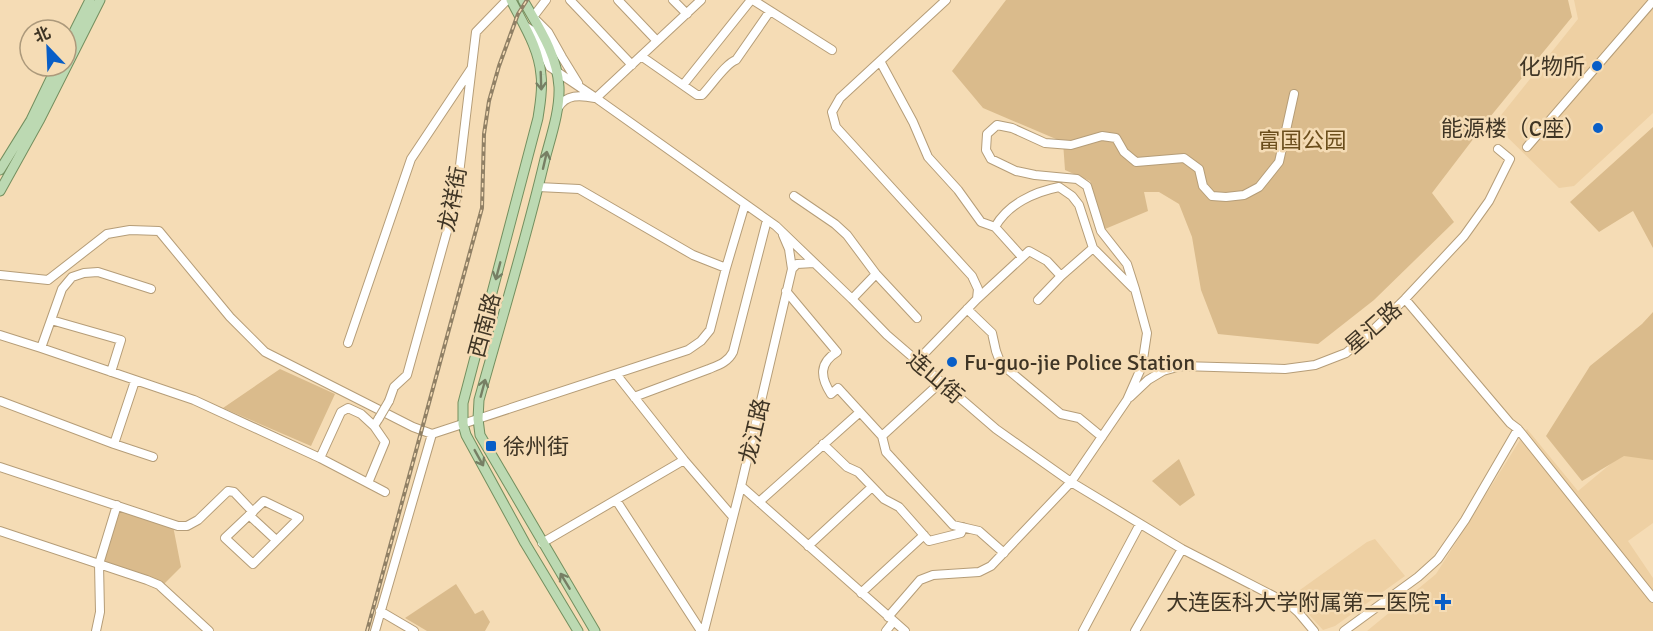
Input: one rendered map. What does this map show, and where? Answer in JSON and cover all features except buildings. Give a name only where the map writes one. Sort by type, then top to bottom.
[{"type":"main road","points":[[78,24],[90,0]]},
{"type":"main road","points":[[0,191],[40,119],[100,0]]},
{"type":"main road","name":"西南路","points":[[509,0],[525,26],[540,63],[542,76],[538,118],[463,403],[464,424],[466,435],[577,630]]},
{"type":"main road","points":[[523,0],[550,49],[557,72],[559,98],[538,187],[479,400],[478,419],[480,435],[592,627],[577,630]]},
{"type":"main road","points":[[0,170],[31,120],[51,78]]},
{"type":"main road","points":[[530,550],[542,543]]},
{"type":"street","name":"龙祥街","points":[[377,422],[394,387],[407,375],[456,200],[476,32],[509,0]]},
{"type":"street","points":[[546,0],[533,16],[548,32],[583,89]]},
{"type":"street","points":[[570,0],[632,65]]},
{"type":"street","points":[[618,0],[657,41]]},
{"type":"street","points":[[673,0],[687,14]]},
{"type":"street","points":[[557,110],[561,103],[572,97],[596,98],[701,0]]},
{"type":"street","points":[[683,85],[752,0],[832,50]]},
{"type":"street","points":[[946,0],[840,98],[832,112],[836,127],[972,276],[978,289],[977,299]]},
{"type":"street","points":[[1527,147],[1653,1]]},
{"type":"street","points":[[641,56],[697,95],[702,95],[730,62],[736,60],[770,11]]},
{"type":"street","points":[[525,26],[534,32],[547,62],[557,72]]},
{"type":"street","points":[[880,61],[914,122],[928,157],[958,190],[981,222],[995,227],[1022,257]]},
{"type":"street","points":[[348,343],[411,159],[472,67]]},
{"type":"street","name":"连山街","points":[[557,72],[781,231],[852,298],[887,335],[996,429],[1071,482],[1140,524],[1182,549],[1289,604],[1314,631]]},
{"type":"street","points":[[886,631],[891,620],[920,580],[933,575],[979,572],[990,566],[1004,553],[1071,482],[1126,400],[1142,366],[1147,333],[1135,289],[1126,264],[1101,231],[1087,186],[1077,179],[1016,171],[991,159],[986,150],[987,134],[997,125],[1045,143],[1071,145],[1102,136],[1116,138],[1124,152],[1136,162],[1184,158],[1198,169],[1203,186],[1212,196],[1244,195],[1259,187],[1279,162],[1294,93]]},
{"type":"street","name":"星汇路","points":[[1126,400],[1148,380],[1181,366],[1285,369],[1315,365],[1346,353],[1405,299],[1464,236],[1489,201],[1510,159],[1498,149]]},
{"type":"street","points":[[538,187],[579,189],[693,255],[726,268]]},
{"type":"street","points":[[995,227],[1000,218],[1015,204],[1044,190],[1059,187],[1072,196],[1079,205],[1092,248],[1135,289]]},
{"type":"street","points":[[794,196],[835,224],[876,274],[917,318]]},
{"type":"street","points":[[0,274],[48,280],[107,234],[130,230],[159,231],[230,317],[265,352],[413,427],[432,434],[688,350],[701,341],[710,330],[745,204]]},
{"type":"street","points":[[634,397],[722,364],[730,358],[767,220]]},
{"type":"street","name":"龙江路","points":[[703,631],[741,486],[792,269],[789,249],[781,231]]},
{"type":"street","points":[[1038,300],[1092,248]]},
{"type":"street","points":[[917,361],[977,299],[1029,250],[1047,261],[1061,276]]},
{"type":"street","points":[[792,269],[797,264],[814,263]]},
{"type":"street","points":[[41,348],[62,289],[72,278],[84,273],[98,272],[151,290]]},
{"type":"street","points":[[852,298],[876,274]]},
{"type":"street","points":[[786,291],[837,352],[825,361],[823,369],[825,385],[831,394],[838,388],[882,436],[886,452],[953,525],[979,531],[1004,553]]},
{"type":"street","points":[[1405,299],[1503,415],[1518,429],[1653,598]]},
{"type":"street","points":[[967,309],[992,333],[999,359],[1006,368],[1061,414],[1079,418],[1102,437]]},
{"type":"street","points":[[51,320],[121,340],[111,372]]},
{"type":"street","points":[[0,335],[194,400],[320,458],[385,492]]},
{"type":"street","points":[[616,374],[684,460],[733,517]]},
{"type":"street","points":[[114,444],[135,381]]},
{"type":"street","points":[[882,436],[941,382]]},
{"type":"street","points":[[0,401],[153,457]]},
{"type":"street","points":[[320,458],[340,412],[348,408],[377,422],[384,442],[368,483]]},
{"type":"street","points":[[759,502],[860,412]]},
{"type":"street","points":[[1344,631],[1418,577],[1438,559],[1465,520],[1518,429]]},
{"type":"street","points":[[375,631],[432,434]]},
{"type":"street","points":[[823,444],[846,467],[858,472],[884,499],[899,507],[929,541],[962,532],[963,527]]},
{"type":"street","points":[[542,543],[684,460]]},
{"type":"street","points":[[0,466],[178,526],[187,526],[198,520],[228,490],[234,492],[276,540]]},
{"type":"street","points":[[741,486],[905,631]]},
{"type":"street","points":[[808,546],[872,487]]},
{"type":"street","points":[[616,500],[703,631]]},
{"type":"street","points":[[264,501],[299,518],[253,564],[225,538],[251,513],[264,501]]},
{"type":"street","points":[[96,631],[100,612],[99,564],[117,505]]},
{"type":"street","points":[[1083,631],[1140,524]]},
{"type":"street","points":[[1,534],[159,585],[209,631]]},
{"type":"street","points":[[861,593],[924,535]]},
{"type":"street","points":[[1135,631],[1182,549]]},
{"type":"street","points":[[380,611],[414,631]]},
{"type":"shaded area","name":"化物所","points":[[1574,0],[1653,0],[1653,113],[1574,186],[1559,188],[1494,124],[1578,19]]},
{"type":"shaded area","points":[[1527,429],[1578,491],[1631,447],[1653,458],[1653,523],[1628,541],[1653,578],[1653,631],[1367,631],[1436,574]]},
{"type":"shaded area","points":[[1375,539],[1405,576],[1335,626],[1323,630],[1290,597],[1367,542]]},
{"type":"green space","name":"富国公园","points":[[1006,0],[1568,0],[1572,17],[1490,117],[1432,193],[1454,222],[1374,300],[1318,344],[1218,334],[1201,290],[1192,237],[1179,204],[1159,192],[1144,192],[1148,211],[1105,229],[1090,181],[1065,170],[1063,142],[983,108],[952,71]]},
{"type":"green space","points":[[1653,127],[1653,248],[1633,211],[1599,232],[1570,202]]},
{"type":"green space","points":[[1653,312],[1653,460],[1624,456],[1582,481],[1546,436],[1590,366],[1642,324]]},
{"type":"green space","points":[[280,369],[335,394],[311,446],[223,408]]},
{"type":"green space","points":[[1179,459],[1195,495],[1180,506],[1152,481]]},
{"type":"green space","points":[[119,510],[173,526],[181,567],[162,586],[103,561]]},
{"type":"green space","points":[[456,584],[475,614],[483,610],[490,622],[485,631],[427,631],[405,618]]},
{"type":"railway","points":[[367,631],[482,208],[484,134],[489,101],[518,14],[527,0]]},
{"type":"place","name":"化物所","points":[[1597,66]]},
{"type":"place","name":"能源楼（C座）","points":[[1598,128]]},
{"type":"place","name":"Fu-guo-jie Police Station","points":[[952,362]]},
{"type":"place","name":"徐州街","points":[[491,446]]},
{"type":"place","name":"大连医科大学附属第二医院","points":[[1443,602]]}]
